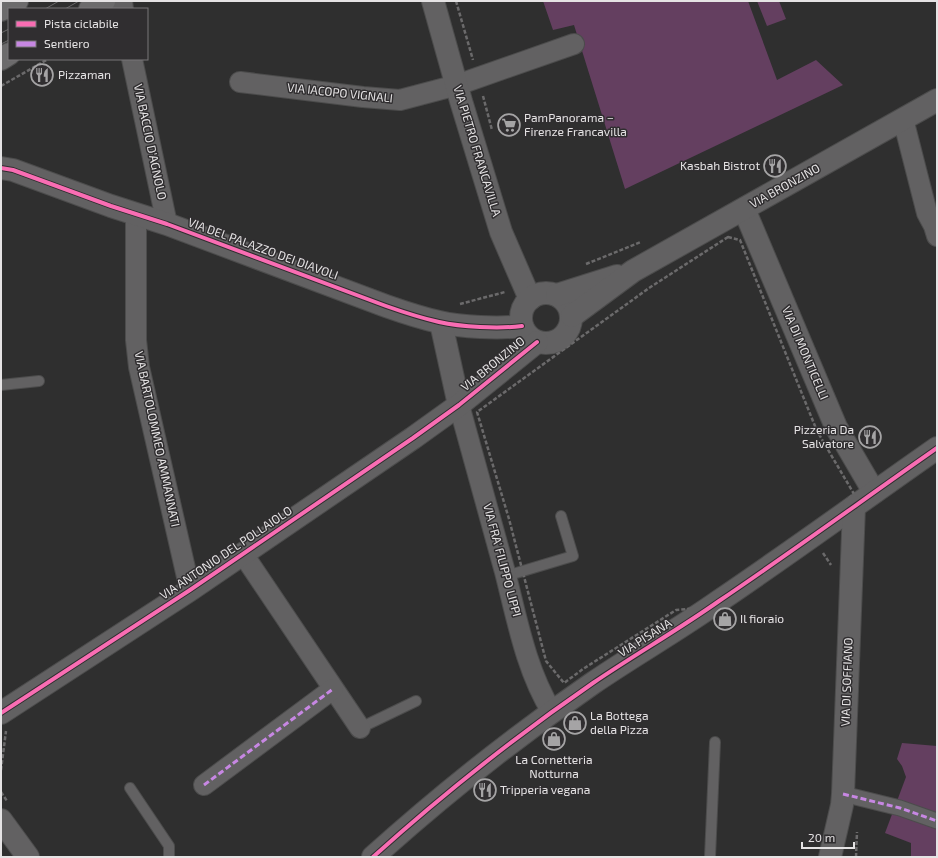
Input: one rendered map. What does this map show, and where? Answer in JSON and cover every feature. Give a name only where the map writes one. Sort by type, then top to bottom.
[{"type":"main road","points":[[1,10],[17,1]]},
{"type":"main road","points":[[92,8],[104,1]]},
{"type":"street","name":"VIA PIETRO FRANCAVILLA","points":[[433,1],[456,85],[501,232],[530,299]]},
{"type":"street","name":"VIA IACOPO VIGNALI","points":[[240,82],[400,100],[456,85],[574,44]]},
{"type":"street","name":"VIA BACCIO D'AGNOLO","points":[[132,60],[167,224]]},
{"type":"street","name":"VIA BRONZINO","points":[[633,271],[557,295],[543,293],[530,299],[522,311],[522,326],[530,338],[537,342],[551,343],[564,337],[569,330],[572,316],[633,271],[937,100]]},
{"type":"street","points":[[903,119],[927,213],[934,226],[937,236]]},
{"type":"street","name":"VIA DEL PALAZZO DEI DIAVOLI","points":[[1,168],[23,173],[136,215],[167,224],[386,306],[441,323],[487,327],[522,326]]},
{"type":"street","name":"VIA DI MONTICELLI","points":[[744,209],[836,427],[874,492]]},
{"type":"street","name":"VIA BARTOLOMMEO AMMANNATI","points":[[136,215],[136,340],[139,367],[190,590]]},
{"type":"street","points":[[557,295],[569,306],[572,316]]},
{"type":"street","name":"VIA BRONZINO","points":[[441,323],[468,409],[537,342]]},
{"type":"street","name":"VIA ANTONIO DEL POLLAIOLO","points":[[4,717],[413,438],[468,409]]},
{"type":"street","name":"VIA FRA' FILIPPO LIPPI","points":[[468,409],[506,576],[526,651],[535,678],[552,712]]},
{"type":"street","name":"VIA PISANA","points":[[373,857],[411,823],[524,732],[630,658],[731,594],[937,448]]},
{"type":"street","name":"VIA DI SOFFIANO","points":[[830,857],[842,805],[843,794],[854,507]]},
{"type":"street","name":"VIA ANTONIO DEL POLLAIOLO","points":[[243,554],[360,728]]},
{"type":"street","points":[[204,785],[334,689]]},
{"type":"street","points":[[843,794],[900,808],[937,821]]},
{"type":"street","points":[[1,820],[28,857]]},
{"type":"lane","points":[[1,385],[39,382]]},
{"type":"lane","points":[[506,576],[573,556],[561,516]]},
{"type":"lane","points":[[360,728],[416,701]]},
{"type":"lane","points":[[710,857],[714,742]]},
{"type":"lane","points":[[130,788],[169,846],[169,857]]},
{"type":"path","points":[[456,1],[475,67]]},
{"type":"path","points":[[1,81],[39,60]]},
{"type":"path","points":[[1,86],[46,60]]},
{"type":"path","points":[[468,409],[728,237],[740,240],[817,431],[854,494],[828,515],[701,608],[676,610],[583,669],[564,683],[562,681]]},
{"type":"path","points":[[1,770],[4,717]]},
{"type":"shaded area","points":[[543,1],[748,1],[777,80],[816,60],[843,85],[625,189],[574,25],[553,30]]},
{"type":"shaded area","points":[[757,1],[779,1],[786,19],[767,26]]},
{"type":"shaded area","points":[[902,743],[937,746],[937,857],[911,857],[911,843],[885,833],[906,777],[902,766],[897,759]]},
{"type":"tram line","points":[[47,8],[59,1]]},
{"type":"tram line","points":[[67,8],[79,1]]},
{"type":"tram line","points":[[1,33],[8,30]]},
{"type":"tram line","points":[[1,44],[8,40]]},
{"type":"marked path","points":[[204,785],[333,689]]},
{"type":"marked path","points":[[843,794],[900,808],[937,821]]},
{"type":"cycle path","points":[[1,168],[13,170],[111,206],[167,224],[412,315],[458,325],[491,327],[522,326]]},
{"type":"cycle path","points":[[1,713],[190,590],[413,438],[459,405],[537,342]]},
{"type":"cycle path","points":[[373,857],[480,767],[564,703],[703,612],[937,448]]},
{"type":"place","name":"Pizzaman","points":[[42,75]]},
{"type":"place","name":"PamPanorama – Firenze Francavilla","points":[[509,125]]},
{"type":"place","name":"Kasbah Bistrot","points":[[775,166]]},
{"type":"place","name":"Pizzeria Da Salvatore","points":[[870,437]]},
{"type":"place","name":"Il fioraio","points":[[725,619]]},
{"type":"place","name":"La Bottega della Pizza","points":[[575,723]]},
{"type":"place","name":"La Cornetteria Notturna","points":[[554,739]]},
{"type":"place","name":"Tripperia vegana","points":[[485,790]]}]
